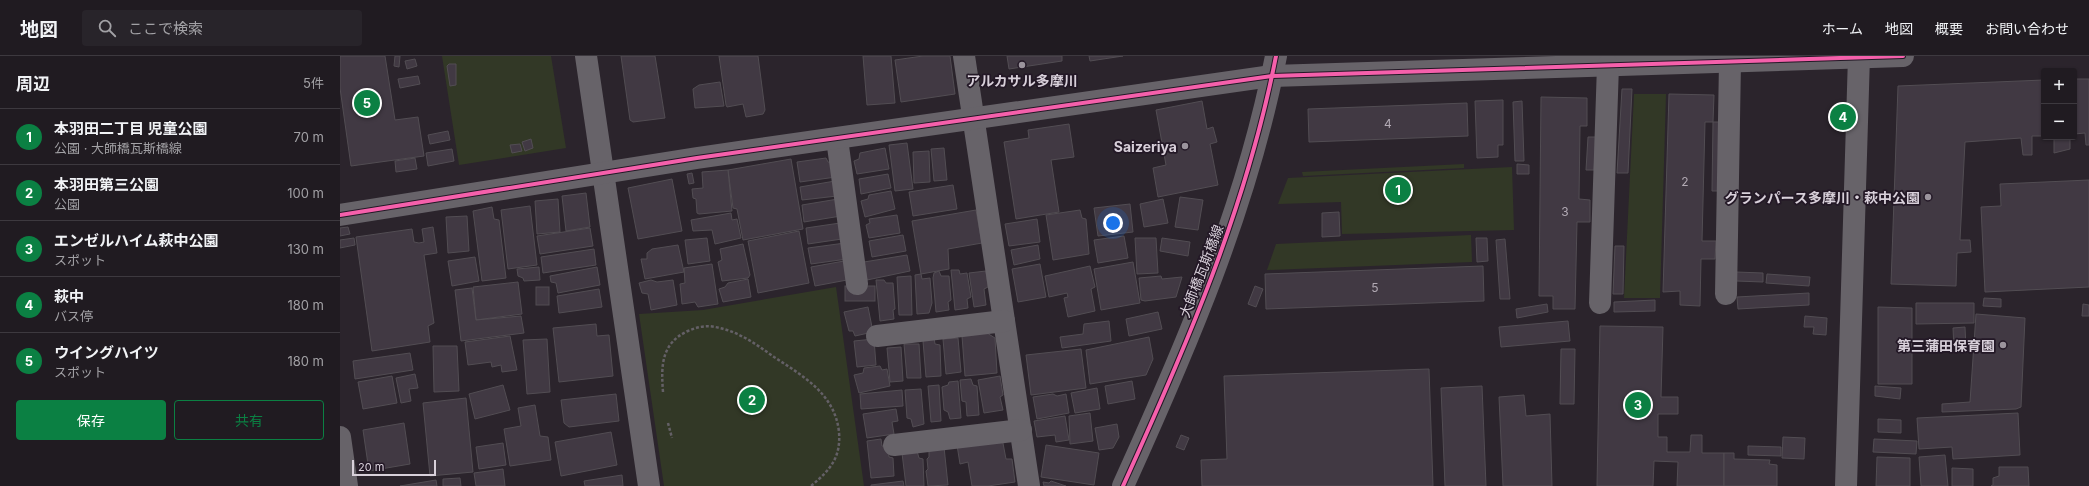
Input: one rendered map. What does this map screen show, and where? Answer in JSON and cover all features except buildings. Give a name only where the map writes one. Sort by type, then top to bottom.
[{"type":"street","points":[[586,56],[650,486]]},
{"type":"street","points":[[964,56],[1030,486]]},
{"type":"street","points":[[340,215],[696,158],[973,120],[1274,66],[1608,66],[1903,56]]},
{"type":"street","points":[[1846,486],[1859,57]]},
{"type":"street","points":[[1726,294],[1730,62]]},
{"type":"street","name":"大師橋瓦斯橋線","points":[[1123,486],[1166,392],[1221,254],[1256,144],[1274,66]]},
{"type":"street","points":[[1600,303],[1608,66]]},
{"type":"street","points":[[837,139],[857,284]]},
{"type":"street","points":[[877,336],[1004,321]]},
{"type":"street","points":[[894,445],[1021,430]]},
{"type":"street","points":[[340,437],[347,486]]},
{"type":"path","points":[[664,396],[662,367],[668,346],[680,335],[697,327],[714,326],[754,342],[820,391],[831,403],[837,418],[839,438],[837,456],[826,473],[811,486]]},
{"type":"path","points":[[666,417],[672,438]]},
{"type":"green space","points":[[442,56],[551,56],[566,148],[459,165]]},
{"type":"green space","points":[[1634,94],[1666,94],[1660,298],[1624,298]]},
{"type":"green space","points":[[1464,164],[1464,168],[1303,176],[1302,172]]},
{"type":"green space","points":[[1512,167],[1514,230],[1342,234],[1341,202],[1278,204],[1288,178]]},
{"type":"green space","points":[[1471,235],[1472,262],[1267,270],[1276,244]]},
{"type":"green space","points":[[836,287],[864,486],[664,486],[639,314],[703,310]]},
{"type":"cycle path","points":[[1123,486],[1169,381],[1212,275],[1249,167],[1264,112],[1276,56]]},
{"type":"cycle path","points":[[340,215],[697,158],[1272,76],[1903,56]]},
{"type":"place","name":"アルカサル多摩川","points":[[1022,65]]},
{"type":"place","name":"ウイングハイツ","points":[[367,103]]},
{"type":"place","name":"萩中","points":[[1843,117]]},
{"type":"place","name":"Saizeriya","points":[[1185,146]]},
{"type":"place","name":"本羽田二丁目 児童公園","points":[[1398,190]]},
{"type":"place","name":"グランパース多摩川・萩中公園","points":[[1928,197]]},
{"type":"place","name":"第三蒲田保育園","points":[[2003,345]]},
{"type":"place","name":"本羽田第三公園","points":[[752,400]]},
{"type":"place","name":"エンゼルハイム萩中公園","points":[[1638,405]]}]
